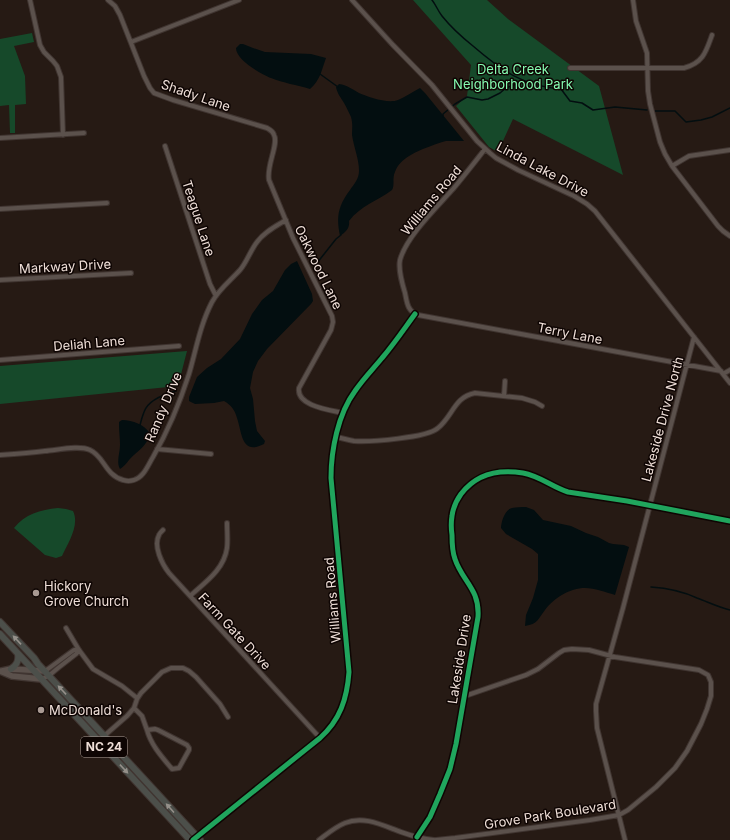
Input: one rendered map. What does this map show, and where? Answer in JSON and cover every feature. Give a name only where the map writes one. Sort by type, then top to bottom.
[{"type":"main road","name":"NC 24","points":[[0,622],[197,839]]},
{"type":"main road","name":"NC 24","points":[[0,634],[190,840]]},
{"type":"main road","points":[[11,669],[16,665],[18,654]]},
{"type":"street","points":[[30,0],[40,45],[44,52],[54,61],[61,77],[63,135]]},
{"type":"street","points":[[108,0],[115,6],[120,15],[131,42],[239,0]]},
{"type":"street","name":"Linda Lake Drive","points":[[352,0],[392,44],[425,77],[485,149],[496,158],[518,170],[574,196],[587,204],[602,219],[730,383]]},
{"type":"street","points":[[633,0],[636,22],[647,53],[648,92],[651,112],[660,142],[672,166],[722,231],[730,236]]},
{"type":"street","points":[[570,68],[681,68],[698,62],[704,54],[712,35]]},
{"type":"street","name":"Shady Lane","points":[[131,42],[147,82],[154,93],[267,128],[274,134],[275,143]]},
{"type":"street","points":[[0,138],[84,133]]},
{"type":"street","name":"Oakwood Lane","points":[[275,143],[269,166],[268,177],[286,220],[333,320],[331,330],[299,388],[299,394],[306,402],[343,413]]},
{"type":"street","name":"Teague Lane","points":[[165,146],[207,277],[216,296]]},
{"type":"street","name":"Williams Road","points":[[197,839],[320,738],[332,725],[342,709],[349,672],[331,478],[336,437],[343,413],[355,390],[385,355],[415,314],[410,311],[407,303],[400,268],[401,256],[404,249],[415,233],[463,178],[485,149]]},
{"type":"street","points":[[672,166],[689,156],[730,150]]},
{"type":"street","points":[[0,209],[107,203]]},
{"type":"street","name":"Randy Drive","points":[[0,455],[85,448],[96,453],[106,468],[120,479],[129,481],[142,475],[157,449],[172,417],[188,376],[204,320],[216,296],[244,264],[261,237],[286,220]]},
{"type":"street","name":"Markway Drive","points":[[0,280],[131,273]]},
{"type":"street","name":"Terry Lane","points":[[415,314],[722,372]]},
{"type":"street","name":"Lakeside Drive North","points":[[650,505],[694,338]]},
{"type":"street","name":"Deliah Lane","points":[[0,360],[179,346]]},
{"type":"street","points":[[722,372],[730,370]]},
{"type":"street","points":[[504,396],[505,381]]},
{"type":"street","points":[[336,437],[364,441],[428,433],[439,428],[459,401],[468,395],[479,394],[530,399],[542,406]]},
{"type":"street","points":[[157,449],[211,454]]},
{"type":"street","name":"Lakeside Drive","points":[[417,837],[430,817],[450,769],[456,744],[478,617],[477,600],[474,591],[456,560],[452,545],[451,517],[455,505],[465,489],[474,481],[486,475],[497,472],[515,472],[536,477],[568,492],[650,505],[730,521]]},
{"type":"street","points":[[625,840],[598,728],[596,711],[598,695],[650,505]]},
{"type":"street","points":[[190,596],[217,571],[223,562],[227,549],[227,523]]},
{"type":"street","name":"Farm Gate Drive","points":[[163,530],[158,539],[158,550],[164,567],[320,738]]},
{"type":"street","points":[[66,628],[79,650],[94,669],[122,686],[137,698]]},
{"type":"street","name":"Grove Park Boulevard","points":[[319,840],[342,824],[357,820],[371,822],[417,837],[435,840],[590,820],[619,814],[628,810],[656,787],[681,761],[707,709],[712,688],[708,675],[699,670],[580,649],[567,650],[559,653],[526,675],[464,696]]},
{"type":"street","points":[[1,671],[11,669],[44,671],[74,650],[79,650]]},
{"type":"street","points":[[1,671],[12,676],[41,679],[49,676],[79,650]]},
{"type":"street","points":[[104,736],[134,708],[137,698],[141,693],[162,672],[171,668],[183,668],[196,677],[220,704],[228,718]]},
{"type":"street","points":[[134,708],[142,716],[147,730],[150,738],[160,754],[172,769],[179,768],[190,750],[189,748],[158,730],[147,730]]},
{"type":"green space","name":"Delta Creek Neighborhood Park","points":[[413,0],[487,0],[508,19],[599,86],[623,175],[513,119],[498,152],[489,147],[456,106],[467,96],[471,65]]},
{"type":"green space","points":[[32,33],[34,42],[14,46],[25,76],[26,104],[15,105],[15,133],[10,133],[9,105],[0,106],[0,39]]},
{"type":"green space","points":[[187,351],[178,386],[0,404],[0,366]]},
{"type":"green space","points":[[58,508],[73,511],[75,522],[70,540],[62,556],[56,558],[45,555],[14,528],[28,516],[45,510]]},
{"type":"shaded area","points":[[240,44],[265,52],[311,54],[326,58],[318,79],[310,89],[276,80],[256,70],[244,62],[237,53],[236,48]]},
{"type":"shaded area","points":[[339,84],[378,100],[389,101],[398,100],[420,88],[464,141],[442,142],[420,150],[405,159],[397,167],[392,190],[358,211],[349,221],[347,230],[340,236],[338,223],[339,212],[343,201],[357,179],[359,171],[352,135],[352,120],[337,91],[336,87]]},
{"type":"shaded area","points":[[297,261],[312,294],[313,301],[267,349],[258,361],[253,372],[250,388],[253,399],[255,421],[257,431],[265,441],[264,444],[251,447],[244,441],[235,413],[229,404],[224,401],[195,404],[189,401],[189,397],[197,377],[221,359],[240,339],[252,314],[262,300],[273,291],[285,270]]},
{"type":"shaded area","points":[[122,420],[138,424],[150,433],[147,442],[120,469],[118,460],[120,445],[119,422]]},
{"type":"shaded area","points":[[526,507],[534,510],[543,520],[571,526],[609,543],[629,547],[615,595],[600,590],[579,588],[563,594],[545,610],[535,622],[525,626],[526,615],[538,580],[538,554],[506,534],[501,528],[505,513],[507,511],[514,508]]},
{"type":"waterway","points":[[432,0],[442,16],[461,36],[483,55],[513,75],[535,84],[561,89],[570,101],[582,103],[593,110],[615,107],[647,110]]},
{"type":"waterway","points":[[320,74],[338,87]]},
{"type":"waterway","points":[[443,117],[443,114],[455,104],[467,97],[482,100],[488,99],[506,88],[524,81]]},
{"type":"waterway","points":[[654,111],[675,111],[686,122],[712,117],[730,108]]},
{"type":"waterway","points":[[317,263],[341,235]]},
{"type":"waterway","points":[[140,425],[144,412],[149,404],[162,396],[176,391]]},
{"type":"waterway","points":[[651,587],[680,592],[730,610]]},
{"type":"cycle path","points":[[193,840],[320,738],[333,724],[341,708],[349,672],[331,478],[334,444],[340,421],[349,400],[361,382],[391,347],[415,314]]},
{"type":"cycle path","points":[[417,837],[430,817],[450,769],[456,744],[478,617],[476,599],[458,567],[452,547],[451,523],[453,510],[461,494],[467,487],[489,474],[505,472],[523,473],[529,474],[568,492],[627,501],[730,521]]},
{"type":"place","name":"Hickory Grove Church","points":[[36,593]]},
{"type":"place","name":"McDonald's","points":[[41,710]]}]
